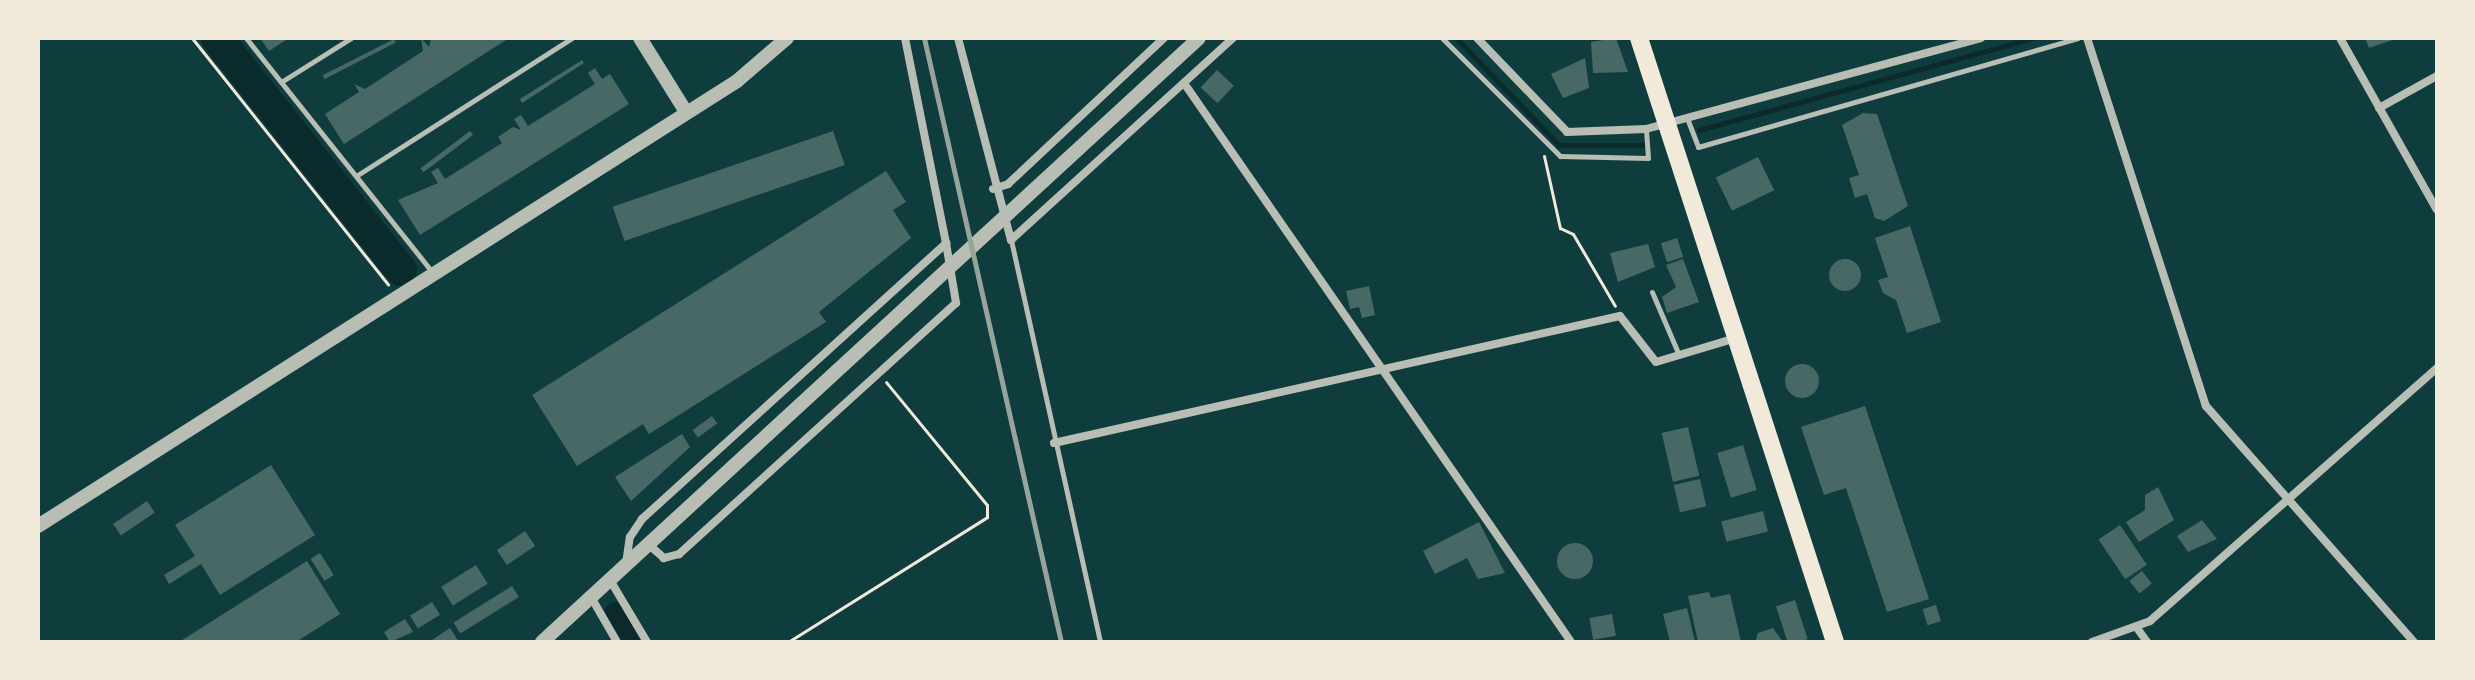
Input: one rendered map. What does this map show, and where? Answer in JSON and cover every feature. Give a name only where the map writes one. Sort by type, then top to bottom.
[{"type":"highway","points":[[1639,38],[1835,642]]},
{"type":"street","points":[[640,38],[686,112]]},
{"type":"street","points":[[38,526],[686,112],[787,38]]},
{"type":"street","points":[[649,545],[664,558],[679,554],[876,370],[956,303],[905,38]]},
{"type":"street","points":[[958,38],[993,189],[1011,240],[1233,38]]},
{"type":"street","points":[[993,189],[1008,184],[1164,38]]},
{"type":"street","points":[[542,642],[1199,38]]},
{"type":"street","points":[[1477,38],[1567,132],[1646,129],[1981,38]]},
{"type":"street","points":[[2087,38],[2206,406],[2414,642]]},
{"type":"street","points":[[2340,38],[2437,210]]},
{"type":"street","points":[[2379,108],[2437,76]]},
{"type":"street","points":[[1184,83],[1571,642]]},
{"type":"street","points":[[627,565],[630,537],[642,519],[946,243]]},
{"type":"street","points":[[1054,443],[1620,316],[1656,362],[1736,338]]},
{"type":"street","points":[[2092,642],[2137,628],[2437,368]]},
{"type":"street","points":[[610,580],[647,642]]},
{"type":"street","points":[[591,597],[617,642]]},
{"type":"street","points":[[2137,628],[2147,642]]},
{"type":"lane","points":[[246,38],[433,272]]},
{"type":"lane","points":[[281,82],[351,38]]},
{"type":"lane","points":[[356,176],[572,38]]},
{"type":"lane","points":[[1442,38],[1543,144],[1568,158],[1648,158],[1646,129]]},
{"type":"lane","points":[[1687,118],[1698,147],[2078,38]]},
{"type":"lane","points":[[1011,240],[1100,642]]},
{"type":"lane","points":[[1652,292],[1679,355]]},
{"type":"path","points":[[192,38],[388,284]]},
{"type":"path","points":[[1543,144],[1560,228],[1573,234],[1620,316]]},
{"type":"path","points":[[788,642],[987,517],[987,505],[876,370]]},
{"type":"building","points":[[260,38],[289,38],[269,51]]},
{"type":"building","points":[[421,38],[429,47],[431,38],[509,38],[344,144],[325,114],[359,92],[354,84],[365,89],[423,51]]},
{"type":"building","points":[[1616,38],[1628,72],[1593,73],[1591,42]]},
{"type":"building","points":[[2365,38],[2398,38],[2369,48]]},
{"type":"building","points":[[394,39],[396,43],[325,79],[323,75]]},
{"type":"building","points":[[1585,58],[1589,88],[1563,98],[1551,74]]},
{"type":"building","points":[[582,60],[584,63],[522,103],[520,99]]},
{"type":"building","points":[[595,68],[602,79],[610,74],[629,104],[420,235],[398,200],[438,183],[431,172],[438,168],[445,179],[502,143],[498,137],[513,127],[521,130],[514,119],[521,115],[528,126],[595,84],[588,73]]},
{"type":"building","points":[[1217,70],[1234,86],[1217,103],[1201,88]]},
{"type":"building","points":[[1863,113],[1877,114],[1908,206],[1884,221],[1875,218],[1867,194],[1855,198],[1849,178],[1859,175],[1842,125]]},
{"type":"building","points":[[470,131],[473,135],[423,172],[420,168]]},
{"type":"building","points":[[833,131],[845,165],[624,241],[613,207]]},
{"type":"building","points":[[1758,157],[1774,190],[1732,211],[1716,178]]},
{"type":"building","points":[[886,171],[906,202],[893,210],[911,238],[819,312],[826,322],[649,434],[643,424],[577,466],[532,395]]},
{"type":"building","points":[[1910,226],[1941,322],[1907,333],[1896,300],[1883,293],[1878,280],[1888,277],[1875,238]]},
{"type":"building","points":[[1677,238],[1683,257],[1667,262],[1661,243]]},
{"type":"building","points":[[1648,244],[1655,267],[1618,282],[1610,253]]},
{"type":"building","points":[[1683,259],[1699,302],[1667,313],[1662,297],[1676,287],[1666,265]]},
{"type":"building","points":[[1845,259],[1856,264],[1861,275],[1856,286],[1845,291],[1834,286],[1829,275],[1834,264]]},
{"type":"building","points":[[1369,286],[1375,315],[1362,318],[1359,307],[1350,309],[1346,291]]},
{"type":"building","points":[[1802,364],[1814,369],[1819,381],[1814,393],[1802,398],[1790,393],[1785,381],[1790,369]]},
{"type":"building","points":[[1865,406],[1929,599],[1887,612],[1846,488],[1824,495],[1801,427]]},
{"type":"building","points":[[712,416],[717,423],[698,437],[693,430]]},
{"type":"building","points":[[1688,427],[1699,476],[1673,482],[1662,433]]},
{"type":"building","points":[[682,434],[690,447],[631,501],[615,477]]},
{"type":"building","points":[[1743,445],[1757,490],[1731,498],[1717,453]]},
{"type":"building","points":[[271,465],[315,535],[220,595],[201,564],[169,584],[164,575],[195,556],[175,525]]},
{"type":"building","points":[[1700,479],[1706,506],[1680,512],[1674,485]]},
{"type":"building","points":[[2158,487],[2174,520],[2139,542],[2126,522],[2145,510],[2145,495]]},
{"type":"building","points":[[147,501],[155,513],[121,536],[113,524]]},
{"type":"building","points":[[1763,511],[1768,531],[1726,542],[1721,521]]},
{"type":"building","points":[[2202,520],[2217,539],[2188,552],[2177,536]]},
{"type":"building","points":[[1479,522],[1505,573],[1478,579],[1467,558],[1435,574],[1423,551]]},
{"type":"building","points":[[2120,525],[2147,565],[2125,579],[2098,540]]},
{"type":"building","points":[[525,531],[535,546],[507,565],[497,550]]},
{"type":"building","points":[[1575,543],[1587,549],[1593,561],[1587,573],[1575,579],[1563,573],[1557,561],[1563,549]]},
{"type":"building","points":[[320,553],[334,575],[324,581],[311,559]]},
{"type":"building","points":[[307,561],[340,614],[296,642],[179,642]]},
{"type":"building","points":[[476,565],[488,584],[453,605],[441,587]]},
{"type":"building","points":[[2142,571],[2152,584],[2139,593],[2129,581]]},
{"type":"building","points":[[512,586],[519,597],[460,634],[453,623]]},
{"type":"building","points":[[1709,592],[1711,598],[1730,594],[1741,642],[1698,642],[1688,596]]},
{"type":"building","points":[[1795,600],[1808,639],[1788,642],[1776,606]]},
{"type":"building","points":[[432,602],[440,615],[418,628],[410,616]]},
{"type":"building","points":[[1936,605],[1941,621],[1928,625],[1923,609]]},
{"type":"building","points":[[1687,608],[1695,642],[1670,642],[1663,614]]},
{"type":"building","points":[[1612,614],[1616,636],[1593,640],[1589,618]]},
{"type":"building","points":[[405,619],[413,632],[390,642],[384,632]]},
{"type":"building","points":[[450,628],[459,642],[433,642],[432,640]]},
{"type":"building","points":[[1773,628],[1783,642],[1755,642],[1758,633]]},
{"type":"waterway","points":[[217,38],[401,270]]},
{"type":"waterway","points":[[1456,38],[1559,145],[1645,145]]},
{"type":"waterway","points":[[1699,130],[2032,38]]},
{"type":"waterway","points":[[618,618],[632,642]]},
{"type":"railway","points":[[924,38],[1061,642]]}]
